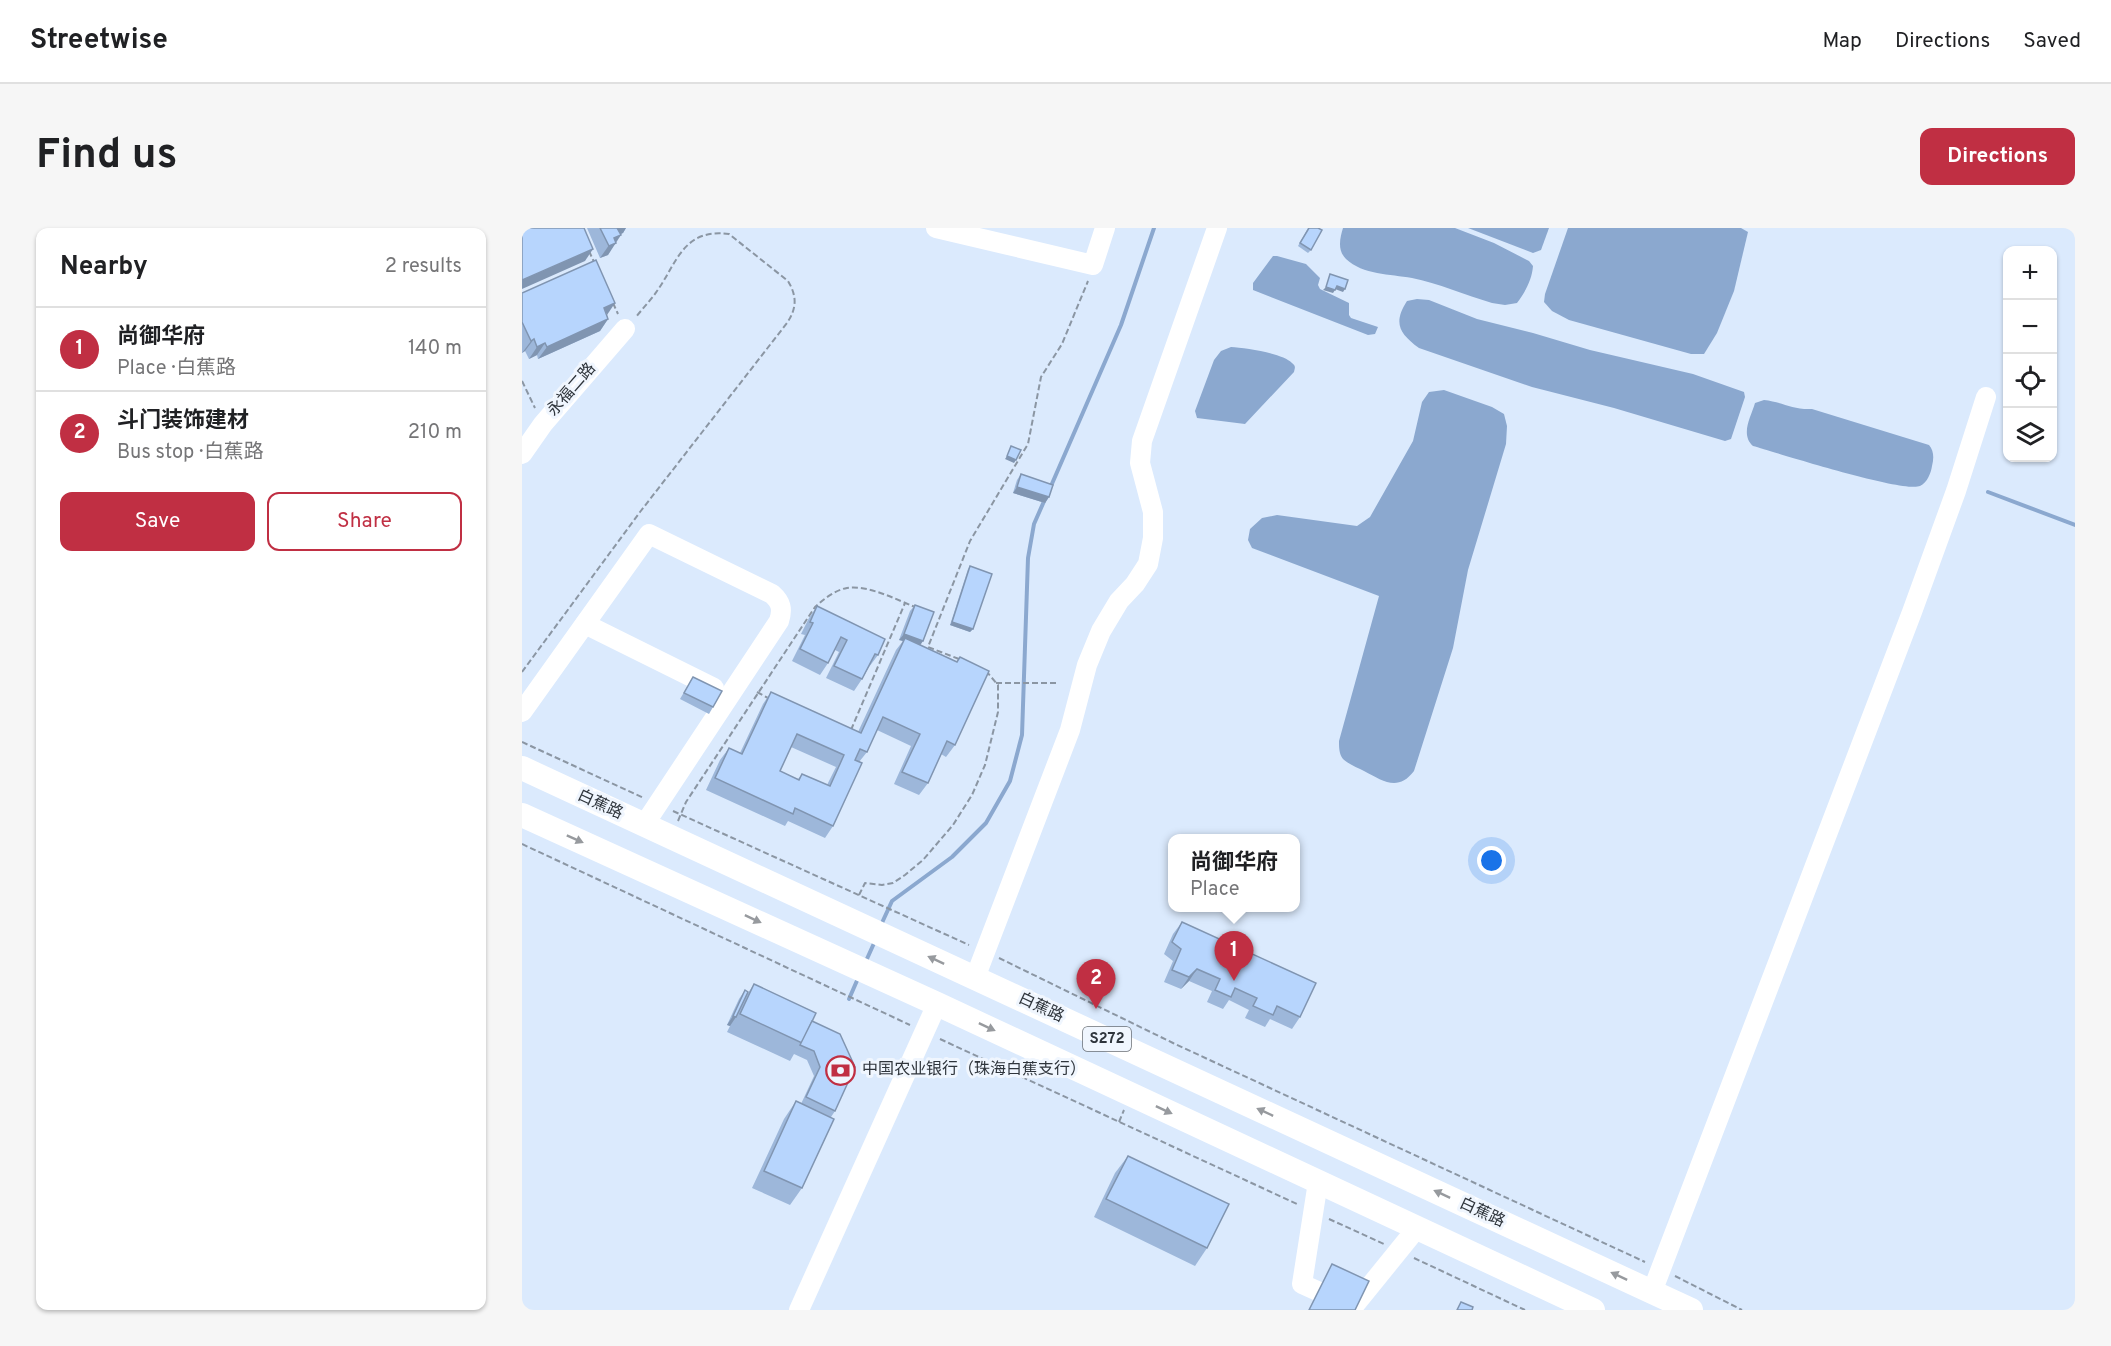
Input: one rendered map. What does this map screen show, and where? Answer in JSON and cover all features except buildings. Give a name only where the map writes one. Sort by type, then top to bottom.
[{"type":"main road","name":"白蕉路","points":[[522,768],[975,978],[1654,1299],[1691,1310]]},
{"type":"main road","name":"S272","points":[[522,815],[937,1004],[1417,1228],[1563,1304],[1593,1310]]},
{"type":"main road","points":[[720,904],[738,868]]},
{"type":"street","points":[[936,228],[1094,265],[1104,228]]},
{"type":"street","points":[[975,978],[1070,730],[1087,665],[1094,648],[1119,601],[1135,584],[1148,564],[1153,538],[1153,512],[1140,463],[1142,441],[1217,228]]},
{"type":"street","name":"永福二路","points":[[522,454],[543,424],[625,329]]},
{"type":"street","points":[[1654,1299],[1660,1269],[1912,612],[1956,491],[1986,397]]},
{"type":"street","points":[[522,712],[649,534],[778,599],[782,613],[779,621],[644,825]]},
{"type":"street","points":[[585,624],[729,695]]},
{"type":"street","points":[[799,1310],[937,1004]]},
{"type":"street","points":[[1318,1182],[1302,1284],[1353,1307],[1417,1228]]},
{"type":"path","points":[[522,672],[640,512],[793,314],[794,292],[788,281],[729,234],[718,229],[711,229]]},
{"type":"path","points":[[611,299],[625,329],[658,291],[682,245],[691,236]]},
{"type":"path","points":[[587,248],[597,268]]},
{"type":"path","points":[[959,660],[928,647],[975,531],[1028,444],[1041,377],[1062,344],[1094,265]]},
{"type":"path","points":[[522,381],[543,424]]},
{"type":"path","points":[[670,837],[687,802],[757,692],[815,607],[828,596],[846,588],[866,589],[922,609]]},
{"type":"path","points":[[848,736],[905,603]]},
{"type":"path","points":[[932,613],[940,616]]},
{"type":"path","points":[[859,895],[865,883],[882,885],[893,883],[923,860],[972,795],[985,765],[995,730],[999,693],[996,683],[988,672],[980,668]]},
{"type":"path","points":[[996,683],[1056,683]]},
{"type":"path","points":[[757,692],[778,702]]},
{"type":"path","points":[[522,742],[985,952],[1173,1043],[1660,1269],[1742,1310]]},
{"type":"path","points":[[522,844],[1525,1310]]},
{"type":"water","points":[[1343,228],[1455,228],[1494,243],[1529,261],[1533,266],[1531,276],[1517,303],[1505,305],[1492,303],[1422,280],[1360,268],[1346,259],[1341,252],[1340,240]]},
{"type":"water","points":[[1468,228],[1549,228],[1541,250],[1533,253]]},
{"type":"water","points":[[1568,228],[1741,228],[1748,232],[1734,291],[1717,333],[1704,354],[1691,354],[1569,320],[1552,311],[1544,302],[1545,294]]},
{"type":"water","points":[[1273,256],[1306,264],[1320,278],[1318,285],[1320,289],[1349,303],[1351,318],[1378,327],[1375,334],[1368,335],[1253,290],[1253,283]]},
{"type":"water","points":[[1429,300],[1477,319],[1590,350],[1693,374],[1744,392],[1745,397],[1731,439],[1725,441],[1614,408],[1532,387],[1419,348],[1403,332],[1399,322],[1407,301]]},
{"type":"water","points":[[1231,347],[1281,356],[1294,365],[1294,372],[1245,424],[1197,418],[1195,411],[1214,360],[1221,351]]},
{"type":"water","points":[[1444,390],[1492,407],[1504,414],[1507,426],[1506,444],[1468,570],[1453,648],[1414,771],[1402,781],[1390,783],[1345,761],[1339,746],[1379,596],[1252,548],[1248,540],[1250,529],[1262,518],[1277,515],[1357,526],[1370,517],[1413,441],[1422,402],[1429,392]]},
{"type":"water","points":[[1764,400],[1812,409],[1929,445],[1933,457],[1930,475],[1920,486],[1890,484],[1753,446],[1747,436],[1748,425],[1755,403]]},
{"type":"waterway","points":[[1051,486],[1121,325],[1154,228]]},
{"type":"waterway","points":[[1988,492],[2075,525]]},
{"type":"waterway","points":[[881,925],[892,901],[952,857],[986,823],[1010,781],[1022,735],[1028,558],[1034,524],[1045,499]]},
{"type":"waterway","points":[[866,961],[875,941]]},
{"type":"waterway","points":[[849,999],[859,976]]},
{"type":"place","name":"尚御华府","points":[[1234,981]]},
{"type":"place","name":"斗门装饰建材","points":[[1096,1009]]},
{"type":"place","name":"中国农业银行（珠海白蕉支行）","points":[[841,1070]]}]
